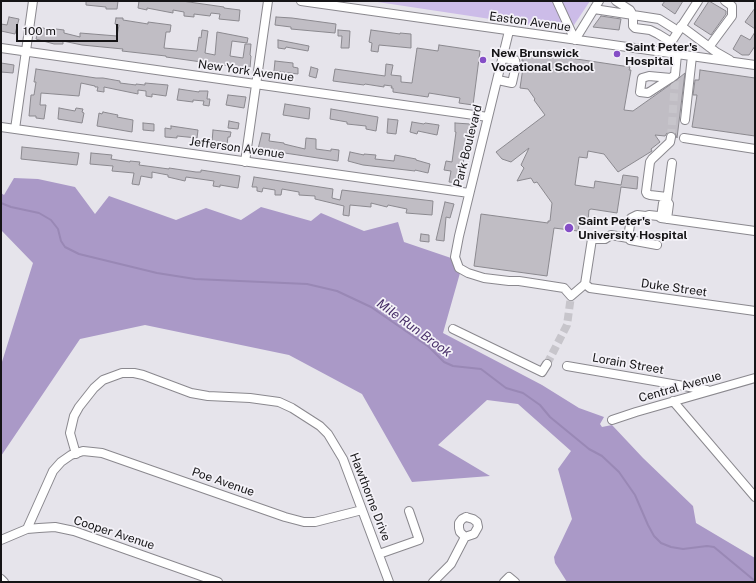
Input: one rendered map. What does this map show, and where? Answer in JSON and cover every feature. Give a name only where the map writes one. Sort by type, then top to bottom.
[{"type":"street","points":[[14,129],[33,1]]},
{"type":"street","points":[[245,162],[268,1]]},
{"type":"street","name":"Easton Avenue","points":[[301,1],[734,63],[754,64]]},
{"type":"street","points":[[558,1],[575,40]]},
{"type":"street","points":[[575,40],[599,1]]},
{"type":"street","points":[[616,1],[630,10],[634,15],[633,26],[635,28],[650,30],[671,42]]},
{"type":"street","points":[[709,47],[732,16],[732,6],[725,1]]},
{"type":"street","points":[[664,52],[695,2]]},
{"type":"street","points":[[594,9],[659,19],[680,28],[734,63]]},
{"type":"street","name":"Park Boulevard","points":[[509,31],[504,58],[469,193],[455,257],[458,268],[484,278],[520,281],[564,288],[571,296],[588,286]]},
{"type":"street","name":"New York Avenue","points":[[1,48],[488,117]]},
{"type":"street","points":[[674,78],[677,54]]},
{"type":"street","points":[[685,120],[692,56]]},
{"type":"street","points":[[498,80],[512,83],[516,64],[515,60],[504,58]]},
{"type":"street","points":[[649,76],[674,78],[648,93],[640,92],[642,78],[649,76]]},
{"type":"street","name":"Jefferson Avenue","points":[[1,127],[469,193]]},
{"type":"street","points":[[684,138],[755,149]]},
{"type":"street","points":[[667,199],[650,195],[646,192],[650,162],[671,140]]},
{"type":"street","points":[[663,218],[669,204],[667,199],[672,163]]},
{"type":"street","points":[[628,238],[631,218],[637,215],[646,216],[648,220],[663,218],[755,231]]},
{"type":"street","points":[[588,286],[592,239],[605,239],[611,235],[657,245]]},
{"type":"street","name":"Duke Street","points":[[588,286],[755,311]]},
{"type":"street","points":[[453,329],[542,372],[547,364]]},
{"type":"street","name":"Lorain Street","points":[[566,366],[710,390]]},
{"type":"street","name":"Hawthorne Drive","points":[[76,454],[70,433],[74,416],[79,407],[94,388],[103,380],[122,373],[138,374],[191,393],[208,396],[250,398],[279,402],[312,419],[328,434],[343,459],[389,582]]},
{"type":"street","name":"Central Avenue","points":[[612,420],[755,378]]},
{"type":"street","points":[[673,401],[755,497]]},
{"type":"street","name":"Poe Avenue","points":[[76,454],[84,451],[102,453],[285,517],[304,522],[320,521],[362,510]]},
{"type":"street","points":[[27,529],[53,471],[61,462],[76,454]]},
{"type":"street","points":[[379,554],[419,540],[409,511]]},
{"type":"street","name":"Cooper Avenue","points":[[1,540],[27,529],[54,527],[74,531],[218,582]]},
{"type":"street","points":[[433,582],[451,564],[465,537]]},
{"type":"street","points":[[504,582],[509,578],[515,582]]},
{"type":"street","points":[[1,579],[4,582]]},
{"type":"shaded area","points":[[371,1],[590,1],[570,31]]},
{"type":"shaded area","points":[[14,178],[38,179],[75,187],[95,214],[109,196],[176,220],[206,208],[241,220],[261,207],[311,221],[321,213],[364,231],[398,222],[404,242],[451,258],[460,273],[443,333],[542,385],[579,408],[604,417],[600,424],[602,427],[612,425],[643,458],[693,506],[696,523],[755,558],[755,582],[567,582],[555,563],[554,557],[572,519],[558,469],[571,451],[518,404],[487,400],[438,445],[490,476],[412,482],[362,394],[289,355],[145,325],[80,339],[1,456],[1,365],[33,263],[1,230],[1,193],[4,195]]},
{"type":"building","points":[[86,1],[118,1],[117,9],[106,9],[106,7],[86,5]]},
{"type":"building","points":[[139,1],[182,1],[240,10],[239,21],[219,19],[220,14],[211,13],[210,16],[194,14],[194,17],[184,16],[184,12],[173,10],[173,13],[147,8],[147,10],[138,8]]},
{"type":"building","points":[[665,1],[683,1],[675,14],[662,5]]},
{"type":"building","points":[[709,1],[726,11],[726,14],[711,35],[694,24]]},
{"type":"building","points":[[755,8],[755,29],[745,22]]},
{"type":"building","points":[[601,16],[621,19],[619,30],[593,27]]},
{"type":"building","points":[[9,17],[19,19],[15,34],[1,31],[1,24],[7,25]]},
{"type":"building","points":[[276,17],[336,24],[335,33],[291,29],[291,27],[275,25]]},
{"type":"building","points":[[116,18],[123,18],[123,20],[148,24],[148,22],[171,25],[170,32],[166,32],[164,48],[197,51],[199,37],[201,38],[202,30],[208,31],[205,53],[215,55],[217,32],[248,38],[247,43],[232,41],[230,56],[243,58],[245,44],[251,44],[250,68],[230,68],[230,66],[122,51],[123,49],[82,45],[63,41],[63,44],[54,44],[36,39],[39,27],[55,31],[56,29],[64,30],[64,33],[80,37],[80,33],[117,36],[119,25],[115,24]]},
{"type":"building","points":[[338,30],[350,31],[349,48],[341,48],[342,36],[338,36]]},
{"type":"building","points":[[371,30],[411,34],[411,48],[379,45],[378,52],[371,51],[372,43],[369,42]]},
{"type":"building","points":[[755,32],[755,46],[749,55],[742,55],[733,49],[741,35],[750,40]]},
{"type":"building","points":[[278,40],[309,46],[308,51],[286,47],[285,49],[278,48]]},
{"type":"building","points":[[439,45],[480,51],[473,105],[459,103],[460,98],[429,93],[428,97],[393,92],[393,88],[391,88],[392,86],[384,85],[384,87],[333,81],[335,69],[385,76],[386,64],[393,65],[391,75],[401,76],[401,82],[412,83],[417,48],[438,51]]},
{"type":"building","points":[[523,51],[630,67],[629,70],[631,70],[624,110],[633,111],[685,73],[677,138],[675,133],[672,132],[667,133],[665,136],[655,135],[660,142],[651,149],[652,151],[618,172],[604,154],[588,151],[587,158],[579,157],[575,185],[594,188],[595,181],[621,185],[623,175],[638,177],[637,189],[621,187],[617,213],[591,209],[589,210],[588,221],[580,220],[578,231],[554,228],[547,276],[474,266],[481,214],[548,223],[548,221],[550,221],[552,203],[537,182],[534,183],[531,178],[517,181],[524,168],[521,165],[529,148],[511,162],[502,159],[496,152],[545,115],[528,89],[520,88],[524,61],[522,61]]},
{"type":"building","points":[[275,61],[293,63],[293,67],[298,68],[298,74],[274,71]]},
{"type":"building","points":[[1,63],[14,65],[13,73],[1,72]]},
{"type":"building","points":[[311,67],[318,69],[316,78],[309,76]]},
{"type":"building","points":[[36,69],[103,78],[120,81],[120,83],[136,85],[145,85],[145,83],[168,85],[166,96],[152,94],[152,97],[146,96],[146,91],[138,90],[138,94],[104,87],[104,92],[97,91],[98,87],[81,83],[79,96],[41,93],[40,105],[46,105],[44,119],[36,118],[36,116],[29,116],[31,95],[34,95],[36,82],[34,82]]},
{"type":"building","points":[[700,70],[755,78],[755,136],[692,127],[697,95],[693,95],[695,80],[699,80]]},
{"type":"building","points":[[179,89],[199,92],[208,91],[207,99],[210,99],[209,106],[203,105],[204,101],[193,100],[193,102],[177,100]]},
{"type":"building","points":[[228,95],[246,97],[244,108],[226,105]]},
{"type":"building","points":[[285,104],[310,108],[309,119],[283,115]]},
{"type":"building","points":[[59,108],[75,111],[76,108],[83,109],[82,112],[84,113],[82,123],[58,119]]},
{"type":"building","points":[[331,109],[378,117],[376,131],[366,129],[366,126],[347,124],[347,122],[330,119]]},
{"type":"building","points":[[103,112],[118,115],[117,117],[133,120],[132,132],[97,126],[99,113],[102,114]]},
{"type":"building","points":[[388,119],[398,120],[396,134],[387,133]]},
{"type":"building","points":[[229,121],[239,123],[238,129],[228,128]]},
{"type":"building","points":[[412,122],[439,125],[437,135],[418,131],[417,134],[410,132]]},
{"type":"building","points":[[143,123],[154,124],[154,131],[143,130]]},
{"type":"building","points":[[455,123],[470,124],[460,183],[449,182],[451,171],[444,170],[446,161],[452,162],[456,132]]},
{"type":"building","points":[[171,126],[198,130],[197,138],[177,136],[177,138],[165,137],[165,128],[171,129]]},
{"type":"building","points":[[213,130],[231,132],[230,137],[228,137],[227,144],[212,142]]},
{"type":"building","points":[[262,133],[270,134],[269,141],[284,143],[305,149],[306,138],[316,139],[316,149],[331,151],[331,149],[339,150],[338,161],[258,149]]},
{"type":"building","points":[[22,147],[79,153],[77,165],[21,159]]},
{"type":"building","points":[[350,152],[364,155],[376,155],[375,159],[394,161],[395,155],[416,159],[430,164],[428,173],[415,170],[363,165],[348,161]]},
{"type":"building","points":[[91,153],[112,155],[111,159],[140,162],[139,165],[196,172],[201,172],[201,170],[240,176],[238,188],[220,185],[220,187],[213,186],[214,181],[186,177],[185,181],[168,177],[168,175],[152,172],[152,178],[141,176],[139,185],[132,184],[134,173],[112,171],[113,166],[90,164]]},
{"type":"building","points":[[254,177],[333,189],[332,198],[340,200],[342,190],[433,201],[432,215],[406,213],[407,209],[388,205],[387,207],[371,203],[371,207],[350,205],[349,216],[343,215],[344,206],[315,199],[315,196],[299,195],[299,192],[282,189],[281,195],[275,195],[275,190],[263,188],[262,192],[257,191],[257,187],[252,187]]},
{"type":"building","points":[[445,202],[454,204],[450,218],[446,217],[444,241],[436,240]]},
{"type":"building","points":[[421,234],[429,235],[429,242],[420,241]]},
{"type":"waterway","name":"Mile Run Brook","points":[[1,203],[11,207],[39,213],[51,220],[58,229],[61,241],[65,247],[79,254],[157,273],[195,279],[307,284],[337,291],[371,307],[429,347],[444,362],[453,366],[481,369],[506,388],[523,393],[540,405],[550,417],[589,449],[602,456],[619,472],[635,495],[654,536],[661,543],[671,547],[683,549],[707,546],[714,547],[755,581]]},
{"type":"tunnel","points":[[671,137],[675,80]]},
{"type":"tunnel","points":[[547,364],[567,325],[571,296]]},
{"type":"place","name":"Saint Peter's Hospital","points":[[617,54]]},
{"type":"place","name":"New Brunswick Vocational School","points":[[483,60]]},
{"type":"place","name":"Saint Peter's University Hospital","points":[[569,228]]}]
